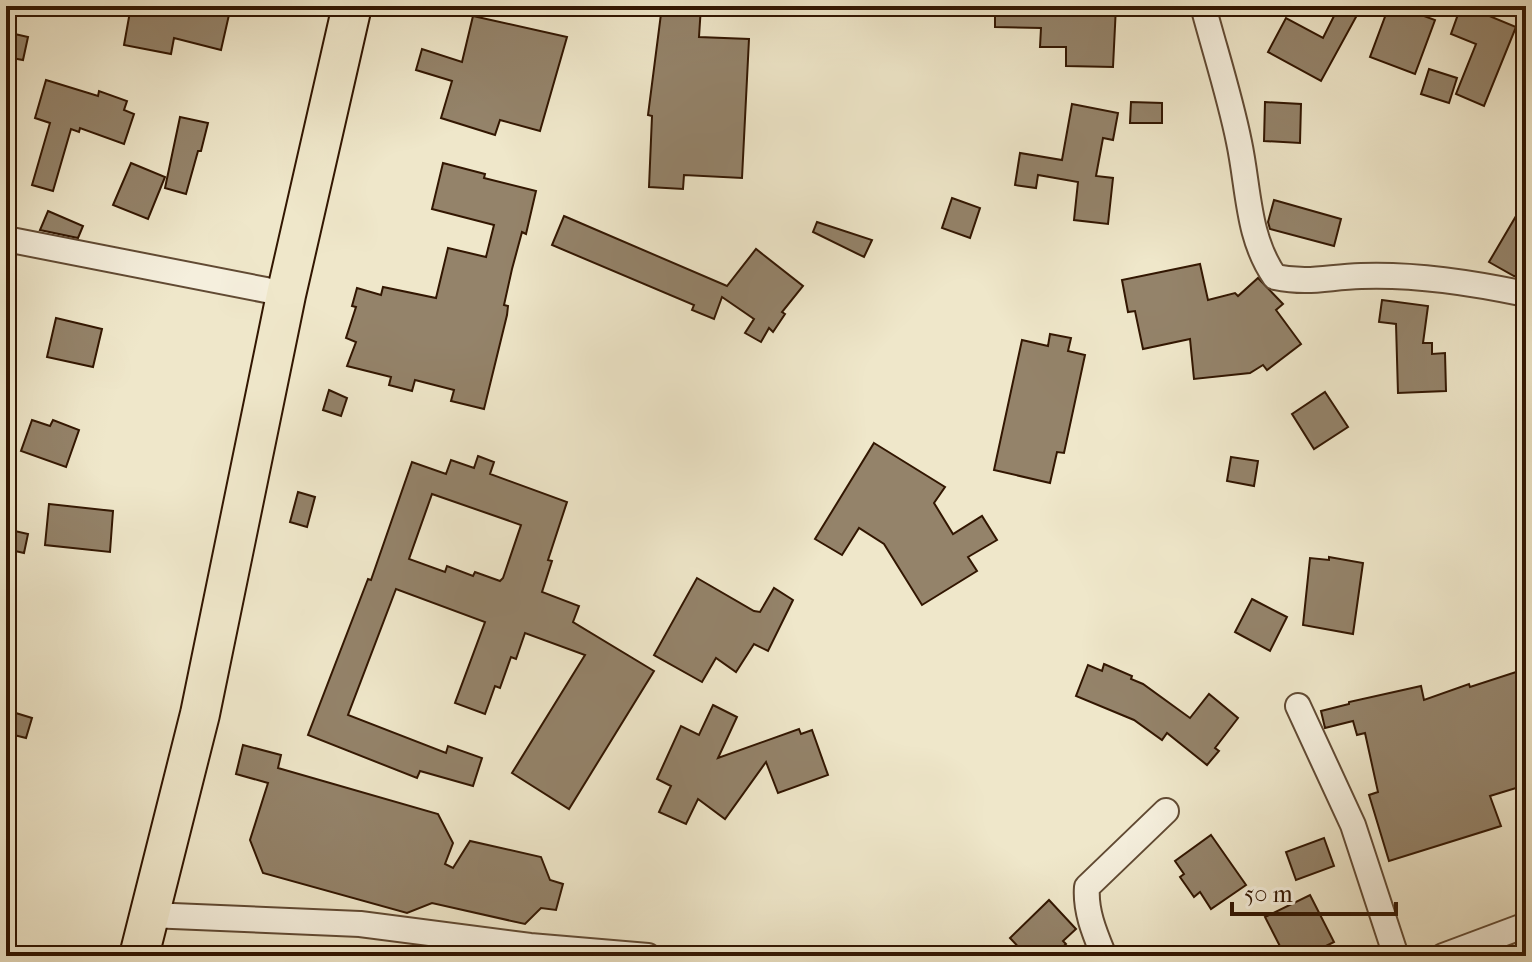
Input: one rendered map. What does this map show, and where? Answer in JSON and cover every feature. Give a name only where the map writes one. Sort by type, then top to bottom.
[{"type":"main road","points":[[120,956],[181,710],[266,290],[331,6]]},
{"type":"main road","points":[[139,956],[200,714],[286,295],[352,6]]},
{"type":"street","points":[[1203,6],[1239,141],[1254,237],[1275,277],[1302,282],[1362,276],[1460,281],[1526,294]]},
{"type":"street","points":[[6,239],[266,290]]},
{"type":"street","points":[[1298,706],[1353,825],[1396,956]]},
{"type":"street","points":[[1104,956],[1086,901],[1087,887],[1166,811]]},
{"type":"street","points":[[149,915],[360,924],[530,946],[648,956]]},
{"type":"street","points":[[1443,956],[1526,925]]},
{"type":"building","points":[[131,6],[152,6],[195,14],[197,6],[231,6],[221,50],[174,38],[171,54],[124,45]]},
{"type":"building","points":[[662,6],[701,6],[699,37],[749,39],[742,178],[684,175],[683,189],[649,187],[652,116],[648,115]]},
{"type":"building","points":[[995,6],[1116,6],[1113,67],[1066,66],[1066,47],[1040,47],[1041,28],[995,27]]},
{"type":"building","points":[[1339,6],[1362,6],[1321,81],[1268,52],[1286,18],[1323,38]]},
{"type":"building","points":[[1389,6],[1435,20],[1415,74],[1370,57]]},
{"type":"building","points":[[1461,6],[1483,10],[1482,13],[1516,27],[1484,106],[1456,94],[1476,44],[1451,34]]},
{"type":"building","points":[[473,16],[567,37],[540,131],[500,120],[495,135],[441,118],[452,81],[416,70],[422,49],[462,62]]},
{"type":"building","points":[[6,32],[28,37],[23,60],[6,57]]},
{"type":"building","points":[[1429,69],[1457,78],[1449,103],[1421,94]]},
{"type":"building","points":[[46,80],[98,96],[99,91],[127,101],[124,110],[134,114],[124,144],[80,128],[79,132],[71,129],[53,191],[32,185],[50,123],[35,118]]},
{"type":"building","points":[[1131,102],[1162,103],[1162,123],[1130,123]]},
{"type":"building","points":[[1265,102],[1301,104],[1300,143],[1264,141]]},
{"type":"building","points":[[1072,104],[1118,113],[1113,140],[1103,138],[1096,176],[1113,178],[1108,224],[1074,220],[1078,182],[1038,175],[1036,188],[1015,185],[1020,153],[1062,160]]},
{"type":"building","points":[[180,117],[208,123],[186,194],[165,188]]},
{"type":"building","points":[[131,163],[165,177],[148,219],[113,205]]},
{"type":"building","points":[[443,163],[485,174],[484,178],[536,191],[526,234],[522,232],[512,269],[504,305],[508,306],[507,315],[484,409],[451,401],[454,390],[415,380],[412,391],[389,385],[391,377],[347,366],[356,342],[346,338],[356,307],[352,306],[357,288],[381,295],[383,287],[436,298],[448,248],[486,257],[494,225],[432,209]]},
{"type":"building","points":[[952,198],[980,208],[970,238],[942,228]]},
{"type":"building","points":[[1526,199],[1526,279],[1489,262]]},
{"type":"building","points":[[1274,200],[1341,219],[1334,246],[1270,229],[1268,222]]},
{"type":"building","points":[[48,211],[83,226],[78,238],[40,230]]},
{"type":"building","points":[[564,216],[727,286],[756,249],[803,286],[782,312],[785,314],[773,332],[769,328],[761,342],[745,333],[754,319],[722,297],[714,319],[692,310],[694,305],[552,245]]},
{"type":"building","points":[[817,222],[872,240],[864,257],[813,232]]},
{"type":"building","points":[[1200,264],[1208,300],[1235,293],[1238,296],[1258,278],[1283,304],[1276,310],[1301,344],[1267,370],[1263,365],[1250,373],[1194,379],[1190,339],[1143,349],[1135,311],[1128,312],[1122,280]]},
{"type":"building","points":[[1382,300],[1428,306],[1423,343],[1432,343],[1432,354],[1445,353],[1446,391],[1398,393],[1396,324],[1379,322]]},
{"type":"building","points":[[56,318],[102,329],[93,367],[47,357]]},
{"type":"building","points":[[1050,334],[1071,338],[1068,351],[1085,355],[1064,453],[1057,452],[1050,483],[994,470],[1022,340],[1048,346]]},
{"type":"building","points":[[329,390],[347,398],[341,416],[323,410]]},
{"type":"building","points":[[1325,392],[1348,427],[1314,449],[1292,414]]},
{"type":"building","points":[[32,420],[50,426],[53,420],[79,430],[66,467],[21,451]]},
{"type":"building","points":[[874,443],[945,487],[934,503],[953,534],[982,516],[997,540],[968,557],[977,571],[922,605],[884,544],[859,528],[842,555],[815,539]]},
{"type":"building","points":[[478,456],[494,462],[490,474],[567,502],[548,560],[552,561],[542,592],[579,606],[573,622],[654,671],[569,809],[512,773],[585,655],[525,633],[516,659],[511,657],[500,688],[495,686],[485,714],[455,703],[485,622],[396,589],[348,715],[446,753],[448,746],[482,758],[473,786],[420,771],[417,778],[308,735],[368,579],[371,580],[412,462],[446,474],[451,460],[474,468]],"holes":[[[432,494],[521,525],[500,581],[475,572],[473,576],[447,566],[445,572],[409,559]]]},
{"type":"building","points":[[1231,457],[1258,461],[1254,486],[1227,481]]},
{"type":"building","points":[[298,492],[315,497],[307,527],[290,522]]},
{"type":"building","points":[[49,504],[113,511],[110,552],[45,545]]},
{"type":"building","points":[[6,529],[28,534],[24,553],[6,549]]},
{"type":"building","points":[[1329,557],[1363,563],[1353,634],[1303,625],[1310,558],[1329,560]]},
{"type":"building","points":[[697,578],[754,611],[760,612],[774,588],[793,600],[768,651],[754,644],[736,672],[716,658],[702,682],[654,655]]},
{"type":"building","points":[[1252,599],[1287,617],[1270,651],[1235,632]]},
{"type":"building","points":[[1104,664],[1132,676],[1131,679],[1143,684],[1190,718],[1209,694],[1238,718],[1215,748],[1219,751],[1207,765],[1167,733],[1162,740],[1134,720],[1076,696],[1088,665],[1102,671]]},
{"type":"building","points":[[1516,672],[1526,705],[1526,785],[1490,796],[1501,826],[1389,861],[1369,795],[1378,792],[1365,733],[1357,735],[1353,721],[1325,728],[1321,711],[1421,686],[1424,700]]},
{"type":"building","points":[[713,705],[737,717],[718,758],[799,729],[801,734],[812,730],[828,775],[778,793],[766,762],[725,819],[698,799],[686,824],[659,812],[671,786],[657,779],[681,726],[699,735]]},
{"type":"building","points":[[6,710],[32,718],[26,738],[6,733]]},
{"type":"building","points":[[243,745],[281,755],[278,768],[438,814],[453,843],[445,864],[453,868],[470,841],[541,857],[550,880],[563,884],[556,910],[541,908],[525,924],[432,903],[407,913],[263,873],[250,840],[268,783],[236,774]]},
{"type":"building","points":[[1211,835],[1246,885],[1211,909],[1200,892],[1194,897],[1180,877],[1184,874],[1175,861]]},
{"type":"building","points":[[1324,838],[1334,866],[1296,880],[1286,852]]},
{"type":"building","points":[[1310,895],[1334,942],[1306,956],[1285,956],[1265,917]]},
{"type":"building","points":[[1049,900],[1076,929],[1063,941],[1066,944],[1054,956],[1027,956],[1010,938]]}]
